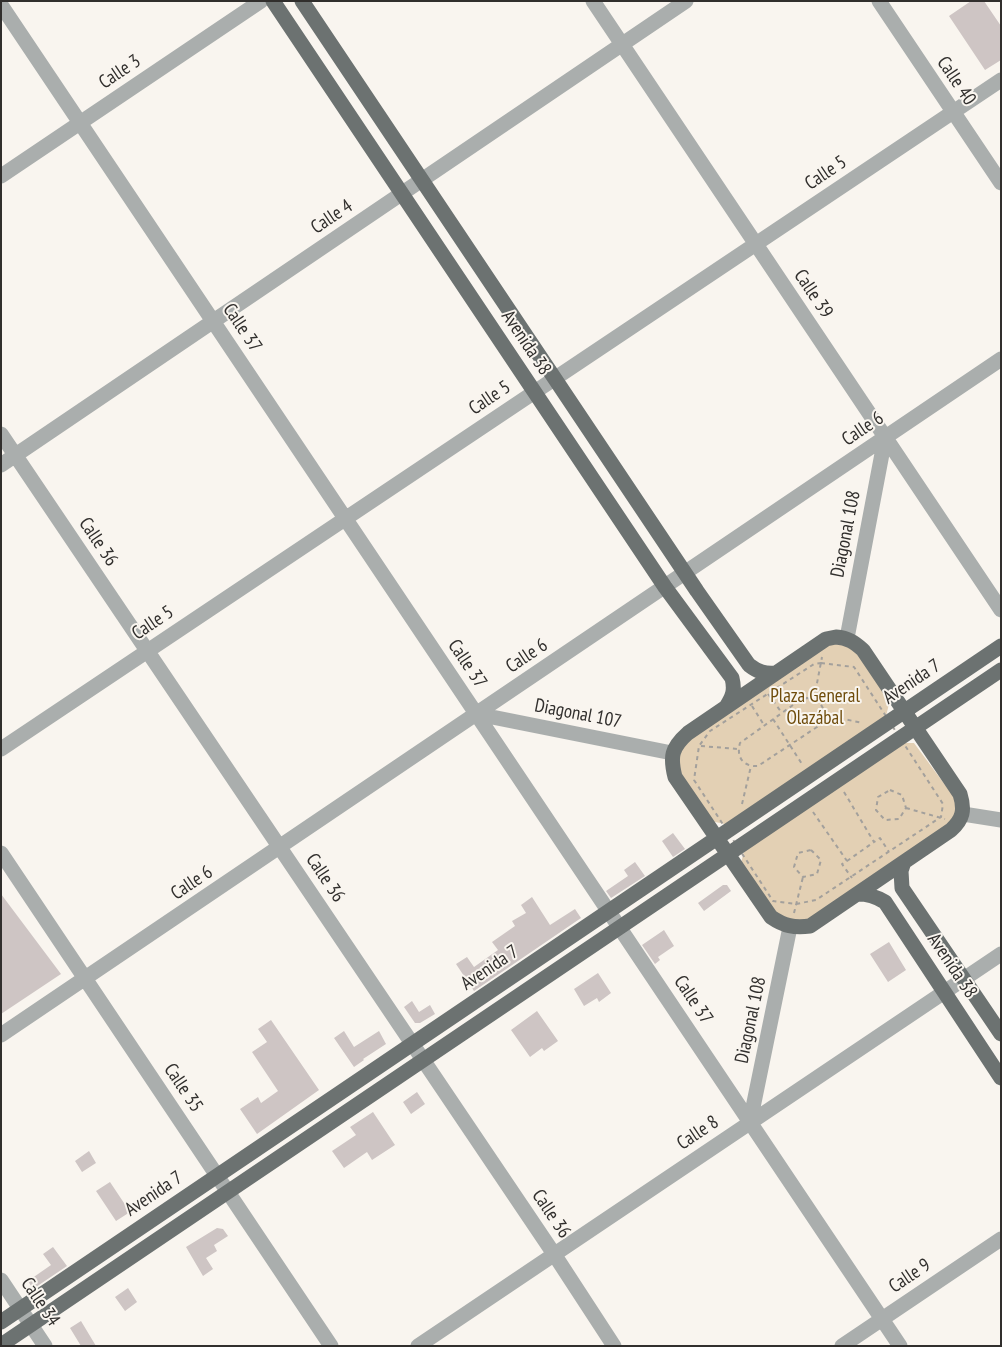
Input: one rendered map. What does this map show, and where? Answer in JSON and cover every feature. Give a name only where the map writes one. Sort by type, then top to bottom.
[{"type":"main road","name":"Avenida 38","points":[[273,1],[665,587],[732,678],[734,687],[732,697],[726,707]]},
{"type":"main road","name":"Avenida 38","points":[[302,1],[685,573],[749,665],[757,671],[766,674],[776,673]]},
{"type":"main road","points":[[836,637],[847,638],[863,650],[960,794],[964,805],[961,819],[904,862],[810,926],[790,927],[779,923],[771,917],[675,778],[672,765],[675,747],[726,707],[826,639],[836,637]]},
{"type":"main road","name":"Avenida 7","points":[[1,1322],[1001,646]]},
{"type":"main road","name":"Avenida 7","points":[[1,1345],[1001,670]]},
{"type":"main road","name":"Avenida 38","points":[[904,862],[901,871],[902,888],[1001,1034]]},
{"type":"main road","name":"Avenida 38","points":[[857,894],[868,894],[884,902],[1001,1078]]},
{"type":"street","name":"Calle 3","points":[[1,176],[260,1]]},
{"type":"street","name":"Calle 39","points":[[593,1],[885,438],[999,602]]},
{"type":"street","name":"Calle 4","points":[[1,465],[686,1]]},
{"type":"street","name":"Calle 40","points":[[879,1],[1001,183]]},
{"type":"street","name":"Calle 37","points":[[1,5],[900,1346]]},
{"type":"street","name":"Calle 5","points":[[1,749],[1001,80]]},
{"type":"street","name":"Calle 6","points":[[1,1035],[1001,359]]},
{"type":"street","name":"Calle 36","points":[[1,434],[554,1254],[614,1346]]},
{"type":"street","name":"Diagonal 108","points":[[847,638],[885,438]]},
{"type":"street","name":"Diagonal 107","points":[[477,714],[675,747]]},
{"type":"street","points":[[961,819],[1001,820]]},
{"type":"street","name":"Calle 35","points":[[1,853],[332,1346]]},
{"type":"street","name":"Diagonal 108","points":[[750,1122],[790,927]]},
{"type":"street","name":"Calle 8","points":[[418,1346],[1001,954]]},
{"type":"street","name":"Calle 9","points":[[842,1346],[1001,1239]]},
{"type":"street","name":"Calle 34","points":[[1,1280],[45,1346]]},
{"type":"path","points":[[814,699],[826,639]]},
{"type":"path","points":[[768,694],[782,713]]},
{"type":"path","points":[[814,699],[822,705],[824,715],[818,727],[758,766],[744,763],[739,756],[738,749],[740,743],[745,738],[800,700],[814,699]]},
{"type":"path","points":[[751,705],[764,725]]},
{"type":"path","points":[[824,715],[863,723]]},
{"type":"path","points":[[773,719],[802,764]]},
{"type":"path","points":[[675,747],[699,746],[738,749]]},
{"type":"path","points":[[742,804],[751,766]]},
{"type":"path","points":[[842,790],[874,842]]},
{"type":"path","points":[[890,790],[902,795],[906,808],[899,820],[885,820],[876,810],[878,797],[890,790]]},
{"type":"path","points":[[906,808],[961,819]]},
{"type":"path","points":[[812,810],[847,861]]},
{"type":"path","points":[[852,878],[842,864],[880,838],[889,852]]},
{"type":"path","points":[[811,850],[821,860],[817,874],[803,877],[794,867],[798,853],[811,850]]},
{"type":"path","points":[[790,927],[803,877]]},
{"type":"green space","name":"Plaza General Olazábal","points":[[841,642],[853,648],[890,700],[886,716],[725,824],[710,821],[676,772],[682,742],[826,644]]},
{"type":"green space","name":"Plaza General Olazábal","points":[[905,743],[914,743],[954,797],[956,810],[952,822],[807,920],[790,922],[771,913],[740,867],[744,851]]},
{"type":"building","points":[[971,1],[984,1],[1001,26],[1001,60],[985,70],[949,16]]},
{"type":"building","points":[[673,833],[685,849],[673,857],[662,841]]},
{"type":"building","points":[[635,862],[645,876],[611,898],[606,891],[628,876],[624,870]]},
{"type":"building","points":[[723,885],[727,885],[731,891],[704,911],[698,903]]},
{"type":"building","points":[[1,894],[61,974],[1,1014]]},
{"type":"building","points":[[532,897],[550,925],[575,909],[581,918],[474,991],[456,964],[467,957],[474,967],[498,950],[492,942],[515,926],[512,921],[526,913],[521,905]]},
{"type":"building","points":[[664,930],[674,946],[658,957],[660,960],[655,964],[642,945]]},
{"type":"building","points":[[889,942],[906,970],[888,982],[870,954]]},
{"type":"building","points":[[598,973],[611,993],[599,1002],[597,998],[584,1006],[574,989]]},
{"type":"building","points":[[412,1001],[419,1012],[430,1005],[435,1014],[420,1023],[415,1023],[404,1007]]},
{"type":"building","points":[[537,1011],[558,1041],[544,1051],[542,1048],[530,1057],[511,1030]]},
{"type":"building","points":[[271,1020],[319,1090],[257,1134],[240,1109],[258,1097],[261,1103],[278,1091],[252,1052],[267,1042],[258,1029]]},
{"type":"building","points":[[344,1031],[354,1047],[379,1031],[386,1044],[354,1067],[334,1038]]},
{"type":"building","points":[[417,1092],[425,1104],[411,1114],[403,1102]]},
{"type":"building","points":[[373,1112],[395,1145],[372,1160],[367,1152],[344,1168],[332,1151],[356,1135],[350,1127]]},
{"type":"building","points":[[89,1151],[96,1163],[82,1172],[75,1161]]},
{"type":"building","points":[[110,1182],[130,1212],[116,1221],[96,1191]]},
{"type":"building","points":[[217,1228],[223,1229],[228,1236],[214,1245],[217,1251],[206,1258],[213,1269],[203,1276],[186,1247]]},
{"type":"building","points":[[53,1247],[67,1266],[33,1289],[28,1281],[51,1265],[43,1254]]},
{"type":"building","points":[[128,1288],[137,1302],[125,1311],[115,1297]]},
{"type":"building","points":[[81,1321],[96,1346],[81,1346],[70,1328]]}]
